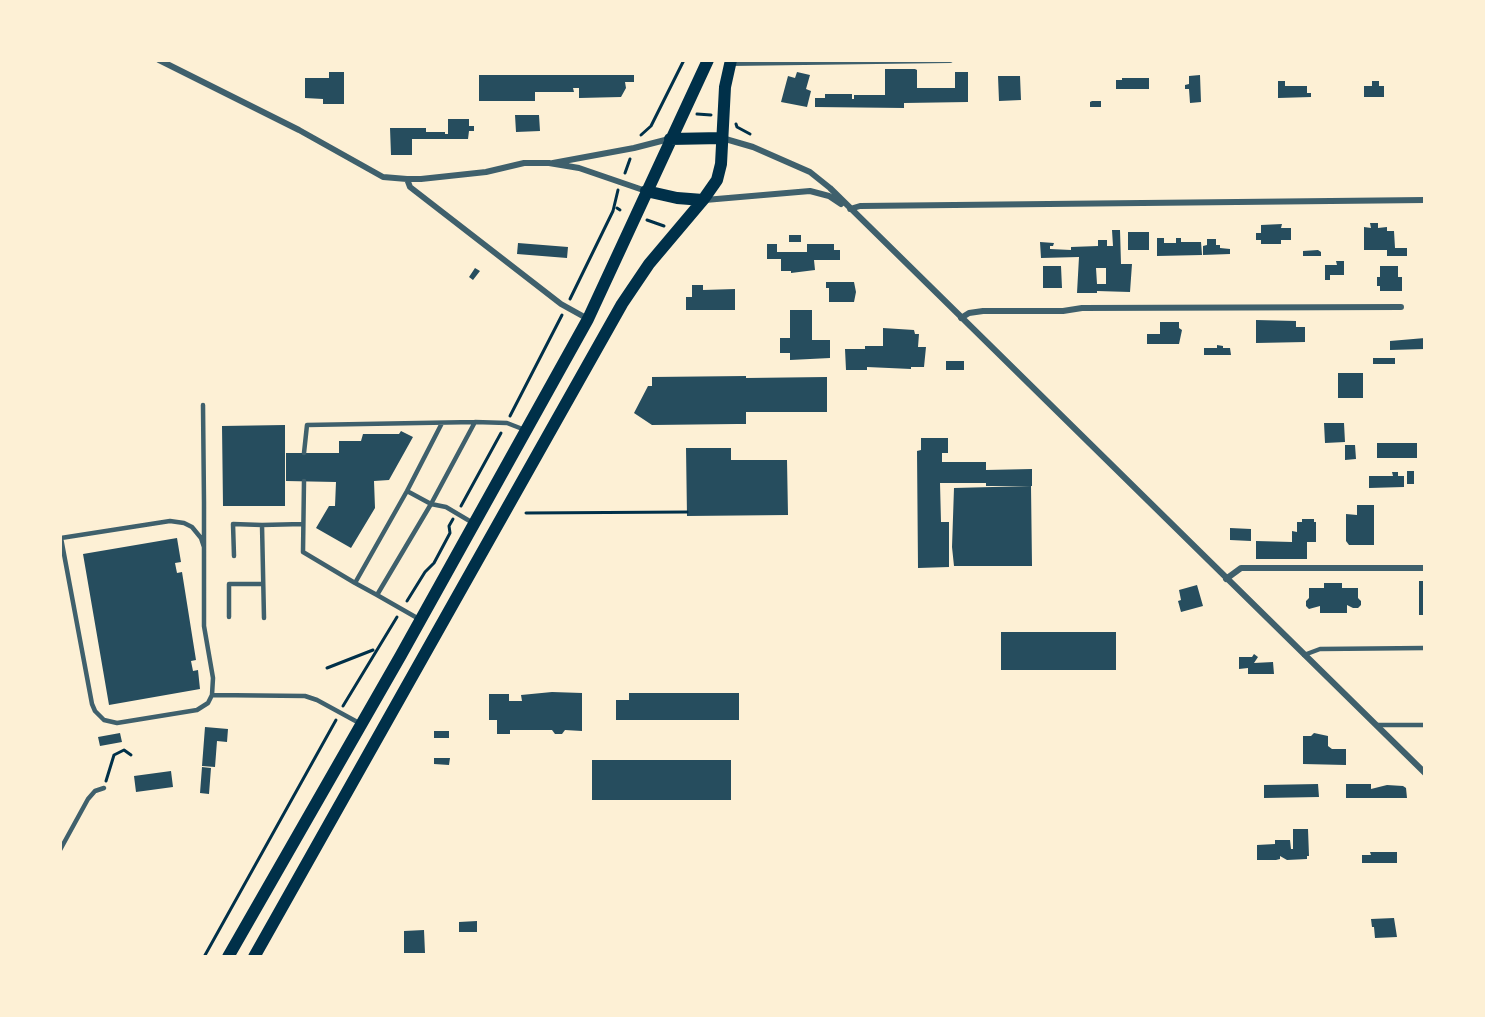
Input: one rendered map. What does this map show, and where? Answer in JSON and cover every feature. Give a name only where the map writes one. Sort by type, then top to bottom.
[{"type":"main road","points":[[228,957],[421,620],[588,319],[708,60]]},
{"type":"main road","points":[[254,957],[622,304],[649,264],[717,180],[720,172],[725,87],[731,61]]},
{"type":"main road","points":[[670,139],[722,138]]},
{"type":"main road","points":[[646,191],[677,198],[703,200]]},
{"type":"street","points":[[159,60],[299,130],[383,177],[406,180],[486,172],[524,163],[549,163],[579,168],[646,191]]},
{"type":"street","points":[[731,61],[950,60]]},
{"type":"street","points":[[722,138],[753,147],[810,172],[830,188],[1425,773]]},
{"type":"street","points":[[549,163],[634,148],[670,139]]},
{"type":"street","points":[[406,180],[410,187],[561,304],[588,319]]},
{"type":"street","points":[[703,200],[810,191],[829,196],[850,209],[860,206],[1425,200]]},
{"type":"street","points":[[961,318],[969,313],[983,311],[1063,311],[1082,308],[1401,307]]},
{"type":"street","points":[[1226,579],[1241,568],[1425,568]]},
{"type":"lane","points":[[203,405],[204,547],[204,626],[213,678],[212,695],[208,703],[197,710],[117,723],[104,720],[92,704],[61,538],[170,521],[192,527],[204,547]]},
{"type":"lane","points":[[377,595],[431,504],[475,422]]},
{"type":"lane","points":[[304,453],[307,426],[475,422],[507,423],[527,431]]},
{"type":"lane","points":[[355,583],[442,423]]},
{"type":"lane","points":[[304,481],[303,552],[421,620]]},
{"type":"lane","points":[[407,491],[431,504],[446,507],[475,524]]},
{"type":"lane","points":[[234,556],[233,524],[303,524]]},
{"type":"lane","points":[[262,525],[264,618]]},
{"type":"lane","points":[[229,617],[229,584],[263,584]]},
{"type":"lane","points":[[1304,655],[1320,648],[1425,648]]},
{"type":"lane","points":[[212,695],[305,696],[362,724]]},
{"type":"lane","points":[[1376,725],[1425,725]]},
{"type":"lane","points":[[60,850],[88,799],[95,791],[104,788]]},
{"type":"path","points":[[638,136],[651,126],[684,60]]},
{"type":"path","points":[[684,110],[694,114],[734,116],[737,127],[758,137]]},
{"type":"path","points":[[624,175],[631,158]]},
{"type":"path","points":[[569,300],[613,211],[617,193]]},
{"type":"path","points":[[644,219],[668,227]]},
{"type":"path","points":[[526,513],[687,512]]},
{"type":"path","points":[[327,668],[373,650]]},
{"type":"path","points":[[204,957],[336,719]]},
{"type":"path","points":[[104,788],[114,755],[124,750],[131,755]]},
{"type":"building","points":[[885,69],[917,70],[917,88],[955,88],[955,72],[968,72],[968,102],[904,103],[904,108],[815,107],[815,98],[825,98],[825,94],[852,94],[852,99],[854,95],[885,95]]},
{"type":"building","points":[[329,72],[344,72],[344,104],[323,104],[323,99],[305,98],[305,78],[329,78]]},
{"type":"building","points":[[797,72],[810,75],[806,89],[811,91],[807,107],[781,102],[788,76],[795,78]]},
{"type":"building","points":[[479,75],[634,75],[634,82],[625,82],[626,88],[621,97],[579,98],[579,88],[573,88],[574,92],[535,92],[535,101],[479,101]]},
{"type":"building","points":[[1200,75],[1201,102],[1190,103],[1189,89],[1185,89],[1185,85],[1189,84],[1189,76]]},
{"type":"building","points":[[998,76],[1020,76],[1021,100],[999,101]]},
{"type":"building","points":[[1122,78],[1149,78],[1149,89],[1116,89],[1116,80],[1122,80]]},
{"type":"building","points":[[1278,81],[1285,81],[1285,86],[1307,86],[1307,93],[1311,93],[1311,97],[1278,98]]},
{"type":"building","points":[[1372,81],[1379,81],[1379,86],[1384,86],[1384,97],[1364,97],[1364,86],[1372,86]]},
{"type":"building","points":[[1092,101],[1101,101],[1101,107],[1090,107]]},
{"type":"building","points":[[515,115],[539,115],[540,131],[516,132]]},
{"type":"building","points":[[448,119],[469,119],[469,126],[474,126],[474,131],[469,131],[468,139],[412,139],[412,155],[391,155],[390,128],[426,128],[426,132],[448,134]]},
{"type":"building","points":[[1370,223],[1378,223],[1378,228],[1387,227],[1387,231],[1394,231],[1395,248],[1407,248],[1407,256],[1387,256],[1387,250],[1364,250],[1364,227],[1371,228]]},
{"type":"building","points":[[1282,224],[1281,228],[1291,228],[1291,240],[1281,240],[1281,244],[1261,244],[1261,240],[1256,240],[1256,233],[1261,233],[1261,225]]},
{"type":"building","points":[[1112,230],[1120,230],[1121,264],[1132,264],[1130,292],[1077,293],[1079,257],[1041,258],[1040,242],[1054,243],[1050,249],[1071,250],[1071,247],[1098,246],[1098,240],[1107,240],[1107,246],[1113,246]],"holes":[[[1096,268],[1106,268],[1106,284],[1097,284]]]},
{"type":"building","points":[[1128,232],[1149,232],[1149,250],[1128,250]]},
{"type":"building","points":[[789,235],[801,235],[801,242],[789,242]]},
{"type":"building","points":[[1157,238],[1164,238],[1164,243],[1176,243],[1176,238],[1181,238],[1181,242],[1201,242],[1202,255],[1157,256]]},
{"type":"building","points":[[1207,239],[1216,239],[1216,245],[1230,249],[1230,254],[1203,255],[1203,246],[1207,245]]},
{"type":"building","points":[[518,243],[568,247],[567,258],[517,254]]},
{"type":"building","points":[[767,244],[777,244],[777,252],[807,252],[807,244],[834,244],[834,250],[840,250],[840,260],[814,260],[815,270],[791,273],[791,271],[781,271],[781,259],[767,259]]},
{"type":"building","points":[[1318,250],[1321,256],[1303,256],[1303,251]]},
{"type":"building","points":[[1336,261],[1344,261],[1344,275],[1330,275],[1330,280],[1325,280],[1325,265],[1337,265]]},
{"type":"building","points":[[1043,266],[1061,266],[1062,288],[1043,288]]},
{"type":"building","points":[[1380,266],[1398,266],[1398,277],[1402,277],[1402,291],[1380,291],[1380,286],[1377,286],[1377,277],[1380,277]]},
{"type":"building","points":[[475,268],[480,271],[473,280],[469,277]]},
{"type":"building","points":[[826,282],[854,282],[856,292],[854,302],[829,302],[829,288],[826,288]]},
{"type":"building","points":[[692,285],[703,285],[703,290],[735,289],[735,310],[686,310],[686,297],[692,297]]},
{"type":"building","points":[[790,310],[812,310],[812,340],[830,340],[830,358],[790,360],[790,353],[780,353],[780,338],[790,338]]},
{"type":"building","points":[[1256,320],[1296,321],[1296,327],[1305,327],[1305,342],[1256,343]]},
{"type":"building","points":[[1160,322],[1179,322],[1179,328],[1182,330],[1179,344],[1147,344],[1147,334],[1160,334]]},
{"type":"building","points":[[883,328],[914,330],[915,334],[919,334],[918,347],[926,347],[924,367],[911,367],[911,369],[867,367],[867,370],[846,370],[845,349],[883,346]]},
{"type":"building","points":[[1425,338],[1425,349],[1390,350],[1390,341]]},
{"type":"building","points":[[1217,345],[1230,348],[1231,355],[1204,355],[1204,348],[1217,348]]},
{"type":"building","points":[[1373,358],[1395,358],[1395,364],[1373,364]]},
{"type":"building","points":[[946,361],[964,361],[964,370],[946,370]]},
{"type":"building","points":[[1338,373],[1363,373],[1363,398],[1338,398]]},
{"type":"building","points":[[746,376],[746,378],[827,377],[827,412],[746,412],[746,424],[652,425],[634,413],[648,386],[652,386],[652,377]]},
{"type":"building","points":[[1324,423],[1344,423],[1345,442],[1325,443]]},
{"type":"building","points":[[285,425],[285,506],[223,506],[222,426]]},
{"type":"building","points":[[401,431],[413,437],[389,480],[374,481],[375,508],[351,548],[316,528],[329,506],[335,506],[336,482],[286,481],[286,453],[339,453],[339,441],[361,441],[363,434],[399,434]]},
{"type":"building","points":[[921,438],[948,438],[948,453],[942,453],[942,462],[986,462],[986,470],[1032,469],[1032,486],[940,483],[941,522],[949,522],[949,567],[918,568],[917,451],[921,450]]},
{"type":"building","points":[[1377,443],[1417,443],[1417,458],[1377,458]]},
{"type":"building","points":[[1345,445],[1355,445],[1356,459],[1345,460]]},
{"type":"building","points":[[686,448],[731,448],[731,460],[787,460],[788,515],[687,516]]},
{"type":"building","points":[[1407,471],[1414,471],[1414,484],[1407,484]]},
{"type":"building","points":[[1392,472],[1398,472],[1398,476],[1404,476],[1404,487],[1369,488],[1369,476],[1393,476]]},
{"type":"building","points":[[1031,486],[1032,566],[954,566],[952,547],[954,488]]},
{"type":"building","points":[[1357,505],[1374,505],[1374,545],[1349,545],[1346,541],[1346,514],[1357,515]]},
{"type":"building","points":[[1302,519],[1314,519],[1316,522],[1316,542],[1307,542],[1307,559],[1256,559],[1256,541],[1292,542],[1292,531],[1297,532],[1297,522],[1302,522]]},
{"type":"building","points":[[1230,528],[1251,529],[1251,541],[1230,540]]},
{"type":"building","points":[[177,538],[181,562],[175,563],[177,573],[182,572],[196,660],[191,661],[193,671],[198,670],[200,689],[109,705],[83,554]]},
{"type":"building","points":[[1419,581],[1425,581],[1425,615],[1419,615]]},
{"type":"building","points":[[1324,583],[1342,583],[1342,588],[1358,588],[1361,605],[1353,608],[1347,605],[1347,613],[1320,613],[1320,606],[1309,609],[1306,601],[1309,598],[1309,588],[1324,588]]},
{"type":"building","points":[[1197,585],[1203,606],[1181,612],[1178,601],[1181,600],[1179,590]]},
{"type":"building","points":[[1001,632],[1116,632],[1116,670],[1001,670]]},
{"type":"building","points":[[1254,654],[1258,657],[1254,663],[1273,662],[1274,674],[1248,674],[1248,668],[1239,669],[1239,657],[1252,657]]},
{"type":"building","points":[[552,692],[582,693],[582,731],[565,730],[562,734],[555,734],[552,730],[510,730],[510,734],[497,734],[497,720],[489,720],[489,694],[509,694],[509,701],[522,701],[521,695]]},
{"type":"building","points":[[629,693],[739,693],[739,720],[616,720],[616,700],[629,700]]},
{"type":"building","points":[[205,727],[228,729],[227,742],[217,741],[215,767],[202,766]]},
{"type":"building","points":[[434,731],[449,731],[449,738],[434,738]]},
{"type":"building","points":[[120,733],[122,742],[100,746],[98,737]]},
{"type":"building","points":[[1314,733],[1328,736],[1328,746],[1332,749],[1346,749],[1346,765],[1303,764],[1303,736],[1311,736]]},
{"type":"building","points":[[434,758],[450,758],[449,765],[434,764]]},
{"type":"building","points":[[592,760],[731,760],[731,800],[592,800]]},
{"type":"building","points":[[202,767],[211,768],[209,794],[200,793]]},
{"type":"building","points":[[171,771],[173,787],[136,792],[134,776]]},
{"type":"building","points":[[1318,784],[1319,797],[1264,798],[1264,785]]},
{"type":"building","points":[[1346,784],[1371,784],[1371,789],[1387,785],[1403,786],[1406,788],[1407,798],[1346,798]]},
{"type":"building","points":[[1293,829],[1308,829],[1309,856],[1307,859],[1287,860],[1280,856],[1280,859],[1276,860],[1257,860],[1257,845],[1275,844],[1275,840],[1290,840],[1291,849],[1293,849]]},
{"type":"building","points":[[1370,852],[1397,852],[1397,863],[1362,863],[1362,855],[1371,855]]},
{"type":"building","points":[[1394,918],[1397,937],[1375,938],[1371,919]]},
{"type":"building","points":[[477,921],[477,932],[459,932],[459,922]]},
{"type":"building","points":[[424,930],[425,953],[404,953],[404,931]]}]
